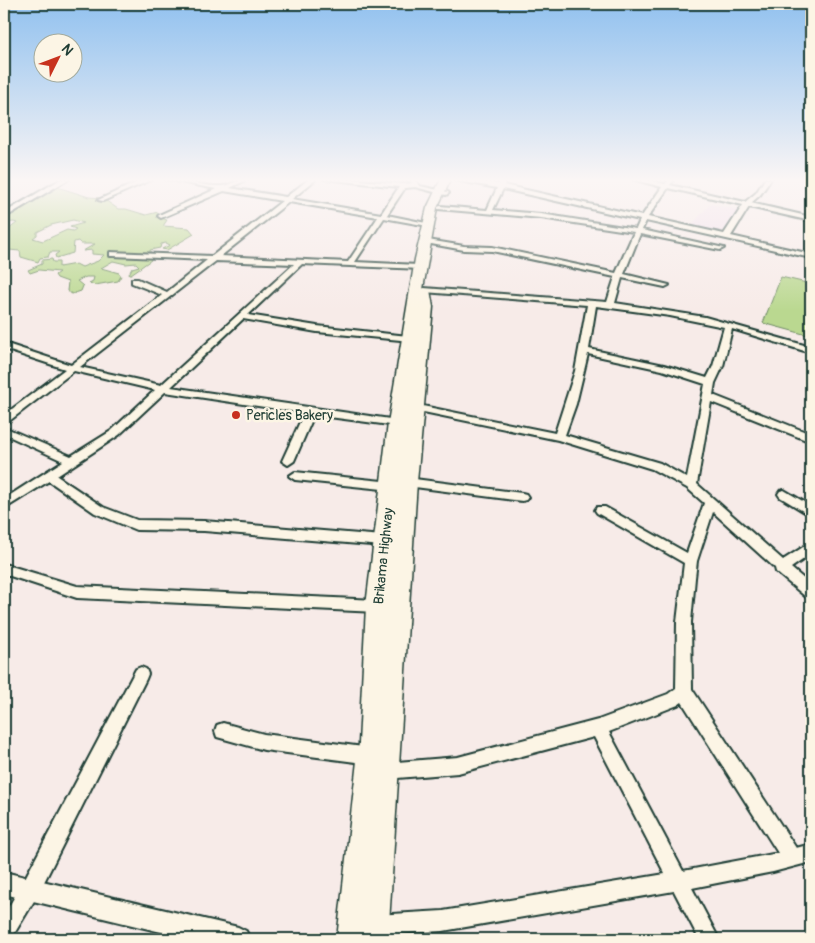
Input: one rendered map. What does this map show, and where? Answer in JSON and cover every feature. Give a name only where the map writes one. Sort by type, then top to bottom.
[{"type":"highway","name":"Brikama Highway","points":[[364,931],[399,484],[397,423],[408,339],[421,301],[419,267],[434,223]]},
{"type":"highway","name":"Brikama Highway","points":[[378,763],[377,606],[383,541],[399,484],[413,406],[421,301],[437,223]]},
{"type":"street","points":[[4,420],[168,295],[257,223]]},
{"type":"street","points":[[350,264],[378,223]]},
{"type":"street","points":[[452,223],[464,248],[492,249],[665,285]]},
{"type":"street","points":[[586,223],[638,231],[720,248]]},
{"type":"street","points":[[610,305],[619,276],[641,223]]},
{"type":"street","points":[[670,223],[809,255],[811,246]]},
{"type":"street","points":[[727,236],[735,223]]},
{"type":"street","points":[[114,254],[210,260],[419,267]]},
{"type":"street","points":[[4,505],[115,433],[298,263]]},
{"type":"street","points":[[135,281],[168,295]]},
{"type":"street","points":[[421,301],[592,302],[706,320],[811,350]]},
{"type":"street","points":[[559,438],[572,404],[585,351],[592,302]]},
{"type":"street","points":[[240,316],[317,329],[408,339]]},
{"type":"street","points":[[691,485],[710,383],[718,366],[728,326]]},
{"type":"street","points":[[4,346],[74,368],[162,389],[310,412],[397,423]]},
{"type":"street","points":[[585,351],[651,364],[695,376],[710,383]]},
{"type":"street","points":[[708,397],[811,438]]},
{"type":"street","points":[[413,406],[559,438],[656,466],[691,485],[811,593]]},
{"type":"street","points":[[288,461],[310,412]]},
{"type":"street","points":[[4,430],[72,461]]},
{"type":"street","points":[[48,475],[99,510],[136,525],[204,526],[383,541]]},
{"type":"street","points":[[295,476],[399,484],[522,497]]},
{"type":"street","points":[[784,494],[811,512]]},
{"type":"street","points":[[710,503],[692,561],[684,622],[684,691],[792,858]]},
{"type":"street","points":[[601,510],[692,561]]},
{"type":"street","points":[[782,568],[811,546]]},
{"type":"street","points":[[4,569],[77,592],[377,606]]},
{"type":"street","points":[[4,933],[30,889],[141,674]]},
{"type":"street","points":[[223,731],[264,742],[378,763],[458,764],[598,728],[673,700],[684,691]]},
{"type":"street","points":[[598,728],[709,939]]},
{"type":"street","points":[[364,931],[443,921],[678,881],[811,853]]},
{"type":"street","points":[[4,883],[238,939]]},
{"type":"shaded area","points":[[693,223],[735,223],[726,235],[690,227]]},
{"type":"green space","points":[[17,223],[60,223],[37,232],[37,235],[33,238],[43,241],[67,230],[73,231],[76,229],[70,227],[84,223],[165,223],[163,226],[189,228],[194,234],[167,250],[162,249],[170,245],[166,243],[161,244],[160,248],[150,250],[151,260],[131,274],[129,274],[132,268],[139,266],[136,263],[126,264],[113,261],[101,268],[119,273],[121,276],[118,281],[95,285],[89,283],[93,281],[94,277],[86,277],[77,281],[83,286],[81,291],[72,294],[67,291],[68,282],[57,278],[55,275],[59,272],[39,270],[30,273],[28,270],[42,264],[42,260],[52,259],[53,262],[59,262],[59,267],[76,264],[82,267],[98,261],[104,255],[92,254],[92,250],[83,251],[95,244],[74,242],[73,253],[56,258],[55,255],[59,252],[50,252],[48,257],[40,258],[38,262],[21,257],[20,251],[9,250],[4,256],[4,233]]},
{"type":"green space","points":[[781,277],[811,284],[811,336],[763,323]]},
{"type":"place","name":"Pericles Bakery","points":[[236,415]]}]
